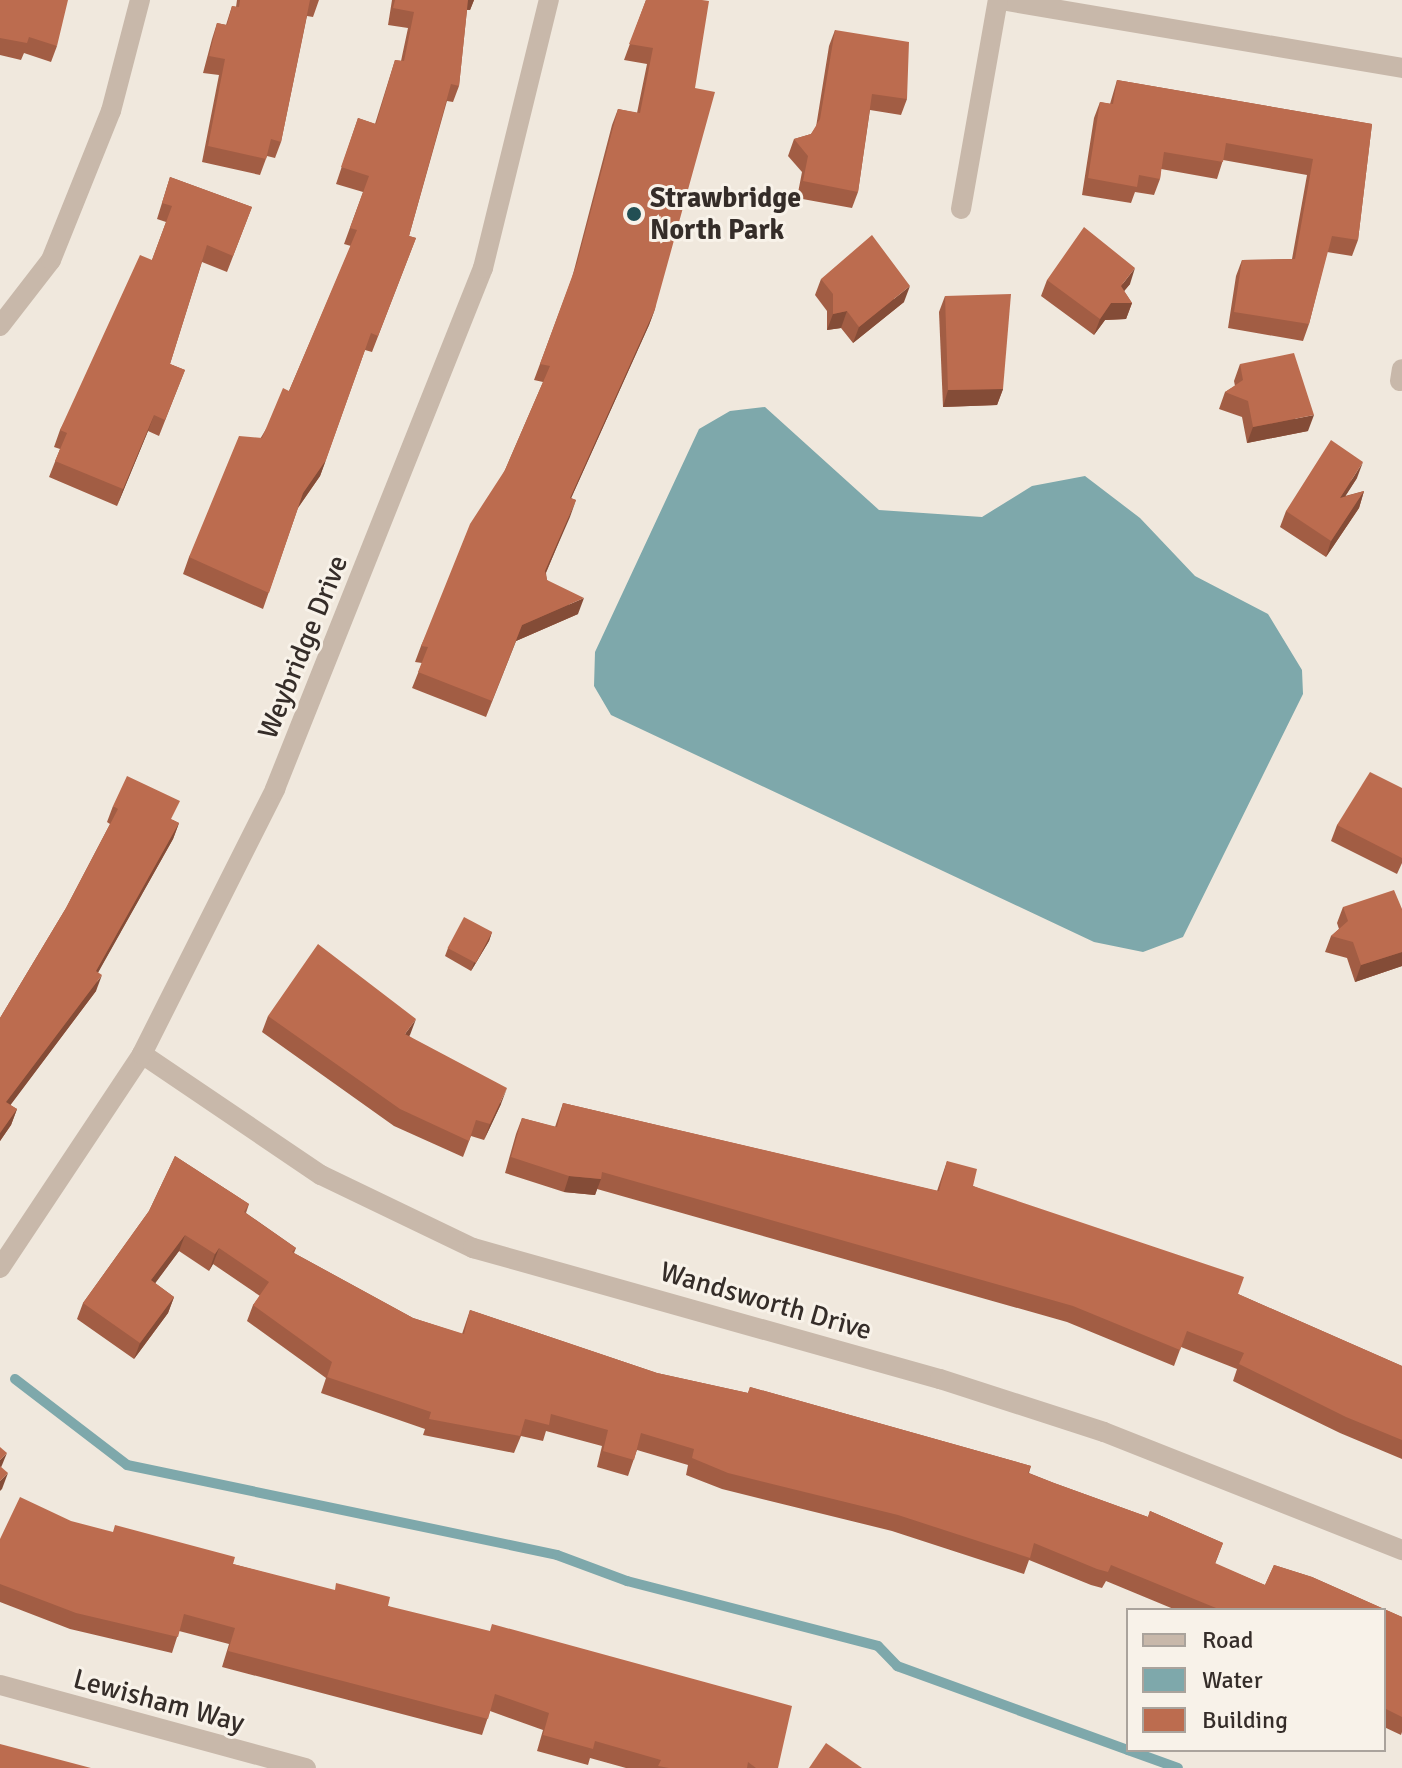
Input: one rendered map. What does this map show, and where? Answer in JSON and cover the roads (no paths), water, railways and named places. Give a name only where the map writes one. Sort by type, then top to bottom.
[{"type":"street","points":[[0,326],[51,260],[111,111],[140,0]]},
{"type":"street","name":"Weybridge Drive","points":[[0,1268],[142,1054],[275,789],[420,433],[483,268],[549,0]]},
{"type":"street","points":[[961,209],[999,0],[1402,68]]},
{"type":"street","name":"Wandsworth Drive","points":[[142,1054],[321,1175],[473,1248],[955,1384],[1104,1432],[1402,1550]]},
{"type":"street","name":"Lewisham Way","points":[[0,1685],[306,1768]]},
{"type":"water","points":[[765,407],[879,510],[982,517],[1032,486],[1085,476],[1140,518],[1195,576],[1268,614],[1302,670],[1303,694],[1183,937],[1143,952],[1094,942],[611,715],[594,686],[595,652],[699,429],[730,411]]},
{"type":"waterway","points":[[15,1379],[127,1465],[557,1555],[627,1581],[878,1646],[897,1666],[1126,1749]]},
{"type":"waterway","points":[[1134,1752],[1178,1768]]},
{"type":"place","name":"Strawbridge North Park","points":[[634,214]]}]
